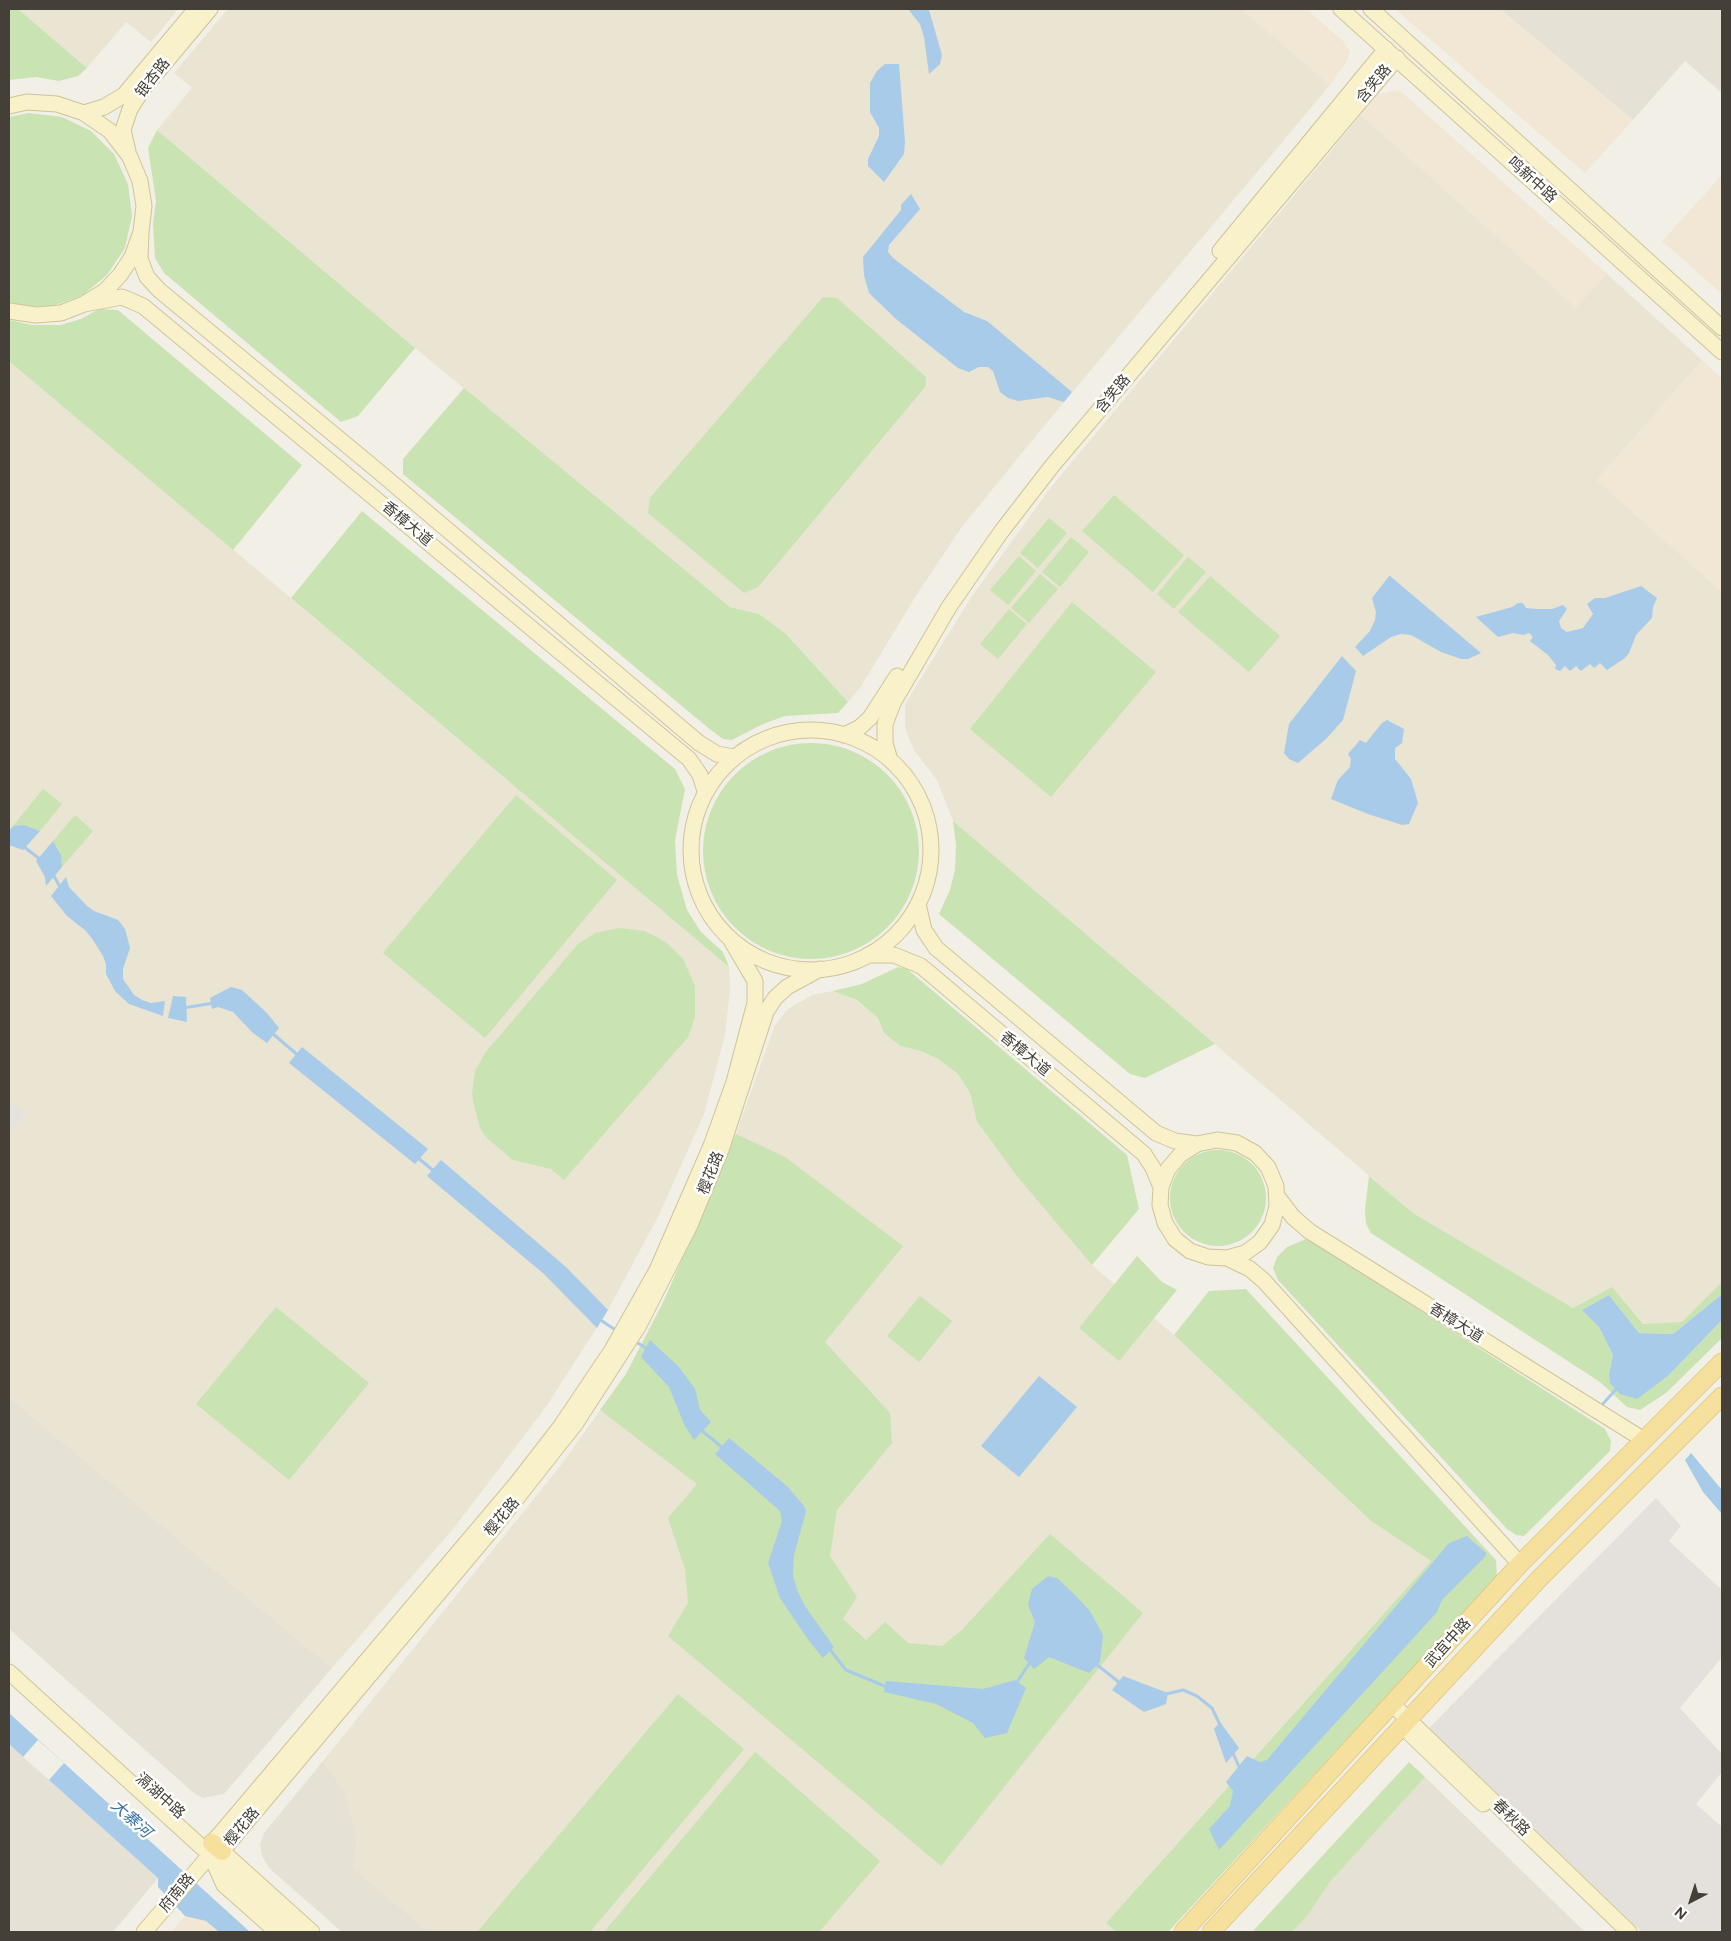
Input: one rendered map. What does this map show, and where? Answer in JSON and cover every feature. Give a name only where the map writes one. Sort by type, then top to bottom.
[{"type":"main road","name":"武宜中路","points":[[1183,1932],[1520,1564],[1722,1362]]},
{"type":"main road","name":"武宜中路","points":[[1211,1932],[1537,1581],[1722,1396]]},
{"type":"street","name":"银杏路","points":[[84,113],[104,107],[124,95],[196,9]]},
{"type":"street","name":"银杏路","points":[[130,157],[123,130],[130,108],[143,88],[210,9]]},
{"type":"street","name":"鸣新中路","points":[[1341,9],[1722,352]]},
{"type":"street","name":"鸣新中路","points":[[1371,9],[1722,328]]},
{"type":"street","name":"含笑路","points":[[844,735],[859,728],[870,718],[976,549],[1023,488],[1391,53]]},
{"type":"street","name":"含笑路","points":[[890,760],[886,743],[885,724],[893,703],[949,607],[1001,532],[1052,466],[1391,53]]},
{"type":"street","points":[[9,106],[27,102],[57,104],[84,113],[110,132],[130,157],[140,181],[144,206],[141,232],[132,257],[120,275],[105,291],[84,304],[61,313],[36,315],[10,312]]},
{"type":"street","name":"香樟大道","points":[[141,232],[140,259],[147,277],[158,290],[385,477],[699,743],[717,754],[734,757]]},
{"type":"street","name":"香樟大道","points":[[84,304],[122,297],[143,306],[689,759],[700,775],[705,791]]},
{"type":"street","points":[[816,730],[844,735],[871,746],[890,760],[917,794],[926,816],[930,835],[931,858],[924,890],[918,904],[898,933],[881,948],[867,956],[833,968],[804,970],[778,966],[757,957],[730,937],[709,914],[701,898],[691,864],[690,848],[694,818],[705,791],[719,771],[734,757],[759,741],[794,731],[816,730]]},
{"type":"street","name":"香樟大道","points":[[918,904],[924,930],[936,948],[1156,1133],[1175,1142],[1197,1144]]},
{"type":"street","name":"樱花路","points":[[633,1325],[711,1146],[734,1082],[755,1003],[755,981],[730,937]]},
{"type":"street","name":"香樟大道","points":[[867,956],[894,956],[921,966],[1144,1154],[1161,1186]]},
{"type":"street","name":"樱花路","points":[[215,1850],[539,1471],[576,1423],[690,1226],[721,1150],[766,1012],[775,998],[788,987],[820,969]]},
{"type":"street","points":[[1217,1140],[1237,1143],[1254,1153],[1268,1167],[1276,1186],[1278,1206],[1272,1225],[1260,1242],[1245,1253],[1227,1258],[1208,1257],[1190,1251],[1175,1239],[1165,1224],[1160,1205],[1161,1186],[1168,1169],[1180,1154],[1197,1144],[1217,1140]]},
{"type":"street","name":"香樟大道","points":[[1277,1196],[1293,1217],[1309,1231],[1644,1440]]},
{"type":"street","points":[[1227,1258],[1250,1269],[1264,1281],[1520,1564]]},
{"type":"street","name":"滆湖中路","points":[[9,1660],[215,1850],[295,1932]]},
{"type":"street","name":"滆湖中路","points":[[9,1672],[312,1932]]},
{"type":"street","name":"春秋路","points":[[1392,1704],[1406,1724],[1614,1932]]},
{"type":"street","name":"春秋路","points":[[1406,1724],[1629,1932]]},
{"type":"street","points":[[215,1850],[224,1885],[277,1932]]},
{"type":"street","name":"府南路","points":[[144,1932],[215,1850]]},
{"type":"shaded area","points":[[18,9],[178,9],[151,42],[126,22],[87,68]]},
{"type":"shaded area","points":[[228,9],[1241,9],[1330,85],[1039,432],[961,528],[917,594],[860,688],[848,702],[785,633],[759,614],[730,607],[415,348],[157,130],[192,88],[174,73]]},
{"type":"shaded area","points":[[1241,9],[1306,9],[1343,41],[1350,52],[1346,63],[1330,85]]},
{"type":"shaded area","points":[[1395,9],[1500,9],[1633,120],[1585,173]]},
{"type":"shaded area","points":[[1500,9],[1722,9],[1722,93],[1685,61],[1633,120]]},
{"type":"shaded area","points":[[1399,90],[1607,274],[1576,309],[1361,115],[1378,94]]},
{"type":"shaded area","points":[[1361,115],[1576,308],[1607,274],[1702,360],[1597,480],[1722,592],[1722,1282],[1682,1323],[1643,1324],[1612,1288],[1573,1308],[1413,1213],[953,821],[937,780],[914,750],[905,728],[905,704],[972,596],[1052,486]]},
{"type":"shaded area","points":[[1722,175],[1722,294],[1662,241]]},
{"type":"shaded area","points":[[1702,360],[1722,379],[1722,592],[1597,480]]},
{"type":"shaded area","points":[[9,361],[729,967],[730,990],[725,1035],[704,1114],[659,1215],[608,1310],[546,1407],[453,1529],[332,1668],[9,1397]]},
{"type":"shaded area","points":[[833,991],[857,1000],[878,1018],[884,1033],[900,1046],[921,1051],[938,1059],[958,1074],[970,1093],[977,1122],[1092,1265],[1174,1335],[1371,1521],[1431,1561],[1106,1923],[1116,1932],[429,1932],[354,1868],[357,1838],[345,1792],[323,1761],[561,1465],[626,1374],[675,1278],[734,1139],[775,1025],[788,1009],[812,995]]},
{"type":"shaded area","points":[[9,1100],[25,1114],[9,1133]]},
{"type":"shaded area","points":[[9,1397],[332,1668],[224,1794],[203,1798],[195,1794],[9,1629]]},
{"type":"shaded area","points":[[1656,1498],[1681,1526],[1669,1541],[1722,1590],[1722,1657],[1680,1708],[1722,1754],[1722,1772],[1696,1804],[1722,1827],[1722,1932],[1642,1932],[1429,1728]]},
{"type":"shaded area","points":[[9,1744],[158,1878],[113,1932],[9,1932]]},
{"type":"shaded area","points":[[323,1761],[345,1792],[357,1838],[354,1868],[429,1932],[342,1932],[269,1868],[262,1856],[260,1844],[264,1833]]},
{"type":"shaded area","points":[[1425,1777],[1585,1932],[1292,1932],[1308,1915],[1330,1882]]},
{"type":"shaded area","points":[[185,1916],[206,1921],[219,1932],[171,1932]]},
{"type":"green space","points":[[9,9],[18,9],[87,68],[78,76],[59,81],[36,77],[9,80]]},
{"type":"green space","points":[[29,113],[62,117],[91,131],[114,154],[128,184],[132,216],[125,248],[107,275],[83,295],[53,306],[22,306],[9,302],[9,117]]},
{"type":"green space","points":[[157,130],[415,348],[358,416],[341,422],[164,273],[155,258],[153,223],[156,201],[148,148]]},
{"type":"green space","points":[[823,297],[837,298],[926,377],[925,387],[758,587],[744,593],[648,513],[650,498]]},
{"type":"green space","points":[[99,309],[118,310],[302,465],[233,550],[9,361],[9,320],[32,325],[61,325],[81,319]]},
{"type":"green space","points":[[464,388],[730,607],[759,614],[785,633],[848,702],[838,713],[785,716],[763,724],[732,740],[723,739],[712,731],[403,474],[403,459]]},
{"type":"green space","points":[[1114,495],[1184,555],[1153,592],[1082,531]]},
{"type":"green space","points":[[362,511],[675,769],[685,789],[675,840],[677,875],[687,910],[701,932],[723,952],[729,967],[291,598]]},
{"type":"green space","points":[[1049,518],[1067,533],[1038,568],[1020,553]]},
{"type":"green space","points":[[1071,537],[1089,552],[1060,587],[1042,572]]},
{"type":"green space","points":[[1019,556],[1036,571],[1008,605],[990,590]]},
{"type":"green space","points":[[1188,557],[1206,572],[1174,609],[1157,594]]},
{"type":"green space","points":[[1040,574],[1058,589],[1029,623],[1011,608]]},
{"type":"green space","points":[[1210,576],[1280,636],[1249,672],[1178,612]]},
{"type":"green space","points":[[1072,602],[1156,672],[1051,797],[970,729]]},
{"type":"green space","points":[[1009,609],[1027,624],[998,659],[980,644]]},
{"type":"green space","points":[[811,743],[842,748],[862,756],[887,775],[906,800],[914,820],[919,851],[914,882],[906,902],[887,927],[862,946],[842,954],[811,959],[780,954],[760,946],[735,927],[716,902],[708,882],[703,851],[708,820],[716,800],[735,775],[760,756],[780,748]]},
{"type":"green space","points":[[43,789],[62,804],[40,831],[24,825],[13,826]]},
{"type":"green space","points":[[516,795],[617,880],[485,1038],[383,953]]},
{"type":"green space","points":[[75,815],[93,831],[62,867],[61,855],[53,841]]},
{"type":"green space","points":[[953,821],[1215,1044],[1145,1078],[1130,1074],[939,914],[950,890],[955,870],[956,845]]},
{"type":"green space","points":[[619,928],[644,931],[655,936],[667,943],[683,959],[695,986],[695,1017],[688,1037],[564,1180],[551,1169],[513,1160],[487,1138],[480,1128],[472,1094],[475,1071],[485,1053],[578,944],[595,933]]},
{"type":"green space","points":[[898,967],[907,969],[1127,1155],[1139,1209],[1092,1265],[1017,1176],[977,1122],[970,1093],[958,1074],[938,1059],[921,1051],[900,1046],[884,1033],[878,1018],[857,1000],[833,991],[862,984]]},
{"type":"green space","points":[[736,1134],[785,1157],[903,1246],[825,1342],[890,1413],[892,1443],[837,1510],[830,1556],[857,1597],[843,1619],[866,1640],[885,1622],[908,1643],[942,1646],[962,1630],[1050,1534],[1143,1613],[941,1866],[668,1636],[688,1603],[685,1569],[668,1518],[697,1484],[600,1410],[626,1374],[663,1303]]},
{"type":"green space","points":[[1218,1150],[1236,1154],[1252,1164],[1262,1180],[1266,1198],[1262,1216],[1252,1232],[1236,1242],[1218,1246],[1200,1242],[1184,1232],[1174,1216],[1170,1198],[1174,1180],[1184,1164],[1200,1154]]},
{"type":"green space","points":[[1369,1176],[1413,1213],[1573,1308],[1612,1287],[1643,1324],[1682,1322],[1722,1282],[1722,1294],[1673,1334],[1639,1333],[1609,1295],[1583,1310],[1599,1327],[1613,1355],[1609,1374],[1669,1375],[1722,1320],[1722,1338],[1666,1393],[1640,1410],[1627,1407],[1600,1382],[1371,1233],[1366,1224],[1365,1210]]},
{"type":"green space","points":[[1306,1239],[1317,1244],[1605,1429],[1611,1441],[1610,1451],[1524,1536],[1516,1535],[1507,1529],[1278,1280],[1273,1268],[1277,1257],[1287,1247]]},
{"type":"green space","points":[[1137,1256],[1162,1282],[1177,1290],[1119,1361],[1079,1328]]},
{"type":"green space","points":[[1246,1289],[1496,1560],[1497,1577],[1168,1932],[1116,1932],[1106,1923],[1431,1561],[1371,1521],[1174,1335],[1209,1291]]},
{"type":"green space","points":[[920,1296],[952,1321],[919,1362],[887,1336]]},
{"type":"green space","points":[[276,1307],[369,1383],[289,1480],[196,1404]]},
{"type":"green space","points":[[678,1694],[744,1749],[590,1932],[478,1931]]},
{"type":"green space","points":[[755,1752],[880,1861],[819,1932],[604,1932]]},
{"type":"green space","points":[[1409,1762],[1425,1777],[1330,1882],[1308,1915],[1292,1932],[1252,1932]]},
{"type":"water","points":[[908,9],[929,10],[942,55],[940,64],[929,74],[924,37],[920,24]]},
{"type":"water","points":[[885,64],[899,64],[905,142],[904,154],[884,182],[868,166],[868,159],[879,136],[879,128],[870,112],[870,83],[877,71]]},
{"type":"water","points":[[911,194],[920,209],[889,245],[888,252],[893,258],[964,312],[987,321],[1072,392],[1064,402],[1048,397],[1018,401],[1008,398],[1000,392],[993,371],[988,367],[979,367],[969,372],[958,368],[896,319],[869,293],[864,275],[863,257],[901,210],[901,205]]},
{"type":"water","points":[[1390,575],[1481,653],[1468,659],[1461,659],[1441,652],[1411,635],[1401,634],[1391,637],[1363,656],[1355,647],[1370,631],[1376,612],[1372,598]]},
{"type":"water","points":[[1641,586],[1657,598],[1653,607],[1652,618],[1636,635],[1625,658],[1607,670],[1600,663],[1594,668],[1590,664],[1581,671],[1576,666],[1570,671],[1565,666],[1560,671],[1555,669],[1556,665],[1548,655],[1530,641],[1533,637],[1529,633],[1523,635],[1513,633],[1498,637],[1476,617],[1512,607],[1518,603],[1523,603],[1526,608],[1537,609],[1552,609],[1563,605],[1567,609],[1559,621],[1561,628],[1567,632],[1583,628],[1593,614],[1587,604],[1595,598],[1605,598]]},
{"type":"water","points":[[1342,656],[1356,671],[1343,720],[1327,738],[1298,763],[1289,759],[1284,753],[1289,724]]},
{"type":"water","points":[[1387,720],[1404,729],[1402,743],[1395,748],[1395,759],[1411,779],[1418,803],[1409,824],[1402,825],[1331,799],[1338,780],[1350,767],[1351,759],[1348,754],[1360,740],[1366,743],[1382,723]]},
{"type":"water","points":[[24,825],[40,831],[23,850],[9,845],[9,831],[13,826]]},
{"type":"water","points":[[53,841],[61,855],[62,867],[46,886],[45,877],[36,861]]},
{"type":"water","points":[[66,877],[69,887],[87,906],[94,911],[118,920],[125,929],[130,948],[123,969],[123,979],[134,995],[142,1000],[151,1003],[165,1001],[163,1016],[129,1004],[115,991],[106,974],[106,964],[103,956],[93,940],[86,931],[67,916],[51,896]]},
{"type":"water","points":[[231,987],[242,990],[267,1013],[279,1028],[267,1043],[253,1033],[233,1012],[218,1007],[212,1009],[210,998]]},
{"type":"water","points":[[173,996],[186,997],[187,1022],[168,1018]]},
{"type":"water","points":[[302,1047],[428,1149],[415,1164],[289,1063]]},
{"type":"water","points":[[441,1160],[566,1267],[608,1310],[597,1328],[544,1274],[427,1176]]},
{"type":"water","points":[[1722,1294],[1722,1320],[1669,1375],[1637,1399],[1620,1394],[1610,1383],[1609,1374],[1613,1355],[1599,1327],[1582,1310],[1609,1295],[1639,1333],[1673,1334]]},
{"type":"water","points":[[650,1340],[679,1367],[695,1389],[700,1410],[711,1422],[694,1440],[684,1424],[669,1387],[641,1357]]},
{"type":"water","points":[[1039,1376],[1077,1407],[1019,1477],[981,1446]]},
{"type":"water","points":[[729,1438],[788,1487],[804,1506],[806,1511],[794,1555],[793,1575],[797,1590],[805,1606],[834,1647],[823,1658],[780,1598],[768,1563],[782,1521],[780,1511],[715,1454]]},
{"type":"water","points":[[1691,1453],[1722,1490],[1722,1514],[1703,1492],[1685,1460]]},
{"type":"water","points":[[1467,1536],[1486,1553],[1485,1557],[1442,1600],[1437,1612],[1219,1850],[1209,1829],[1230,1806],[1233,1791],[1226,1782],[1247,1756],[1260,1762],[1267,1760],[1449,1543]]},
{"type":"water","points":[[1048,1576],[1057,1578],[1090,1611],[1103,1635],[1100,1662],[1089,1673],[1049,1657],[1034,1669],[1024,1658],[1035,1622],[1028,1605],[1032,1589]]},
{"type":"water","points":[[1123,1676],[1168,1693],[1166,1704],[1144,1712],[1112,1690]]},
{"type":"water","points":[[1015,1680],[1026,1688],[1007,1733],[985,1738],[973,1723],[936,1704],[884,1692],[886,1681],[983,1689]]},
{"type":"water","points":[[9,1713],[250,1932],[219,1932],[206,1921],[185,1916],[158,1887],[158,1878],[9,1744]]},
{"type":"water","points":[[1220,1722],[1239,1748],[1226,1763],[1214,1729]]},
{"type":"pier","points":[[38,1740],[64,1763],[49,1780],[23,1757]]},
{"type":"waterway","points":[[23,846],[41,860]]},
{"type":"waterway","points":[[53,874],[61,889]]},
{"type":"waterway","points":[[183,1008],[214,1003]]},
{"type":"waterway","points":[[272,1033],[300,1057]]},
{"type":"waterway","points":[[417,1157],[435,1172]]},
{"type":"waterway","points":[[599,1319],[617,1331]]},
{"type":"waterway","points":[[633,1340],[649,1350]]},
{"type":"waterway","points":[[1601,1406],[1619,1386]]},
{"type":"waterway","points":[[700,1429],[724,1449]]},
{"type":"waterway","points":[[828,1647],[846,1670],[887,1687]]},
{"type":"waterway","points":[[1015,1685],[1031,1661]]},
{"type":"waterway","points":[[1096,1664],[1120,1683]]},
{"type":"waterway","points":[[1166,1694],[1183,1690],[1197,1696],[1212,1708],[1220,1725]]},
{"type":"waterway","points":[[1232,1751],[1240,1769]]},
{"type":"water label","name":"大寨河","points":[[131,1819]]}]
